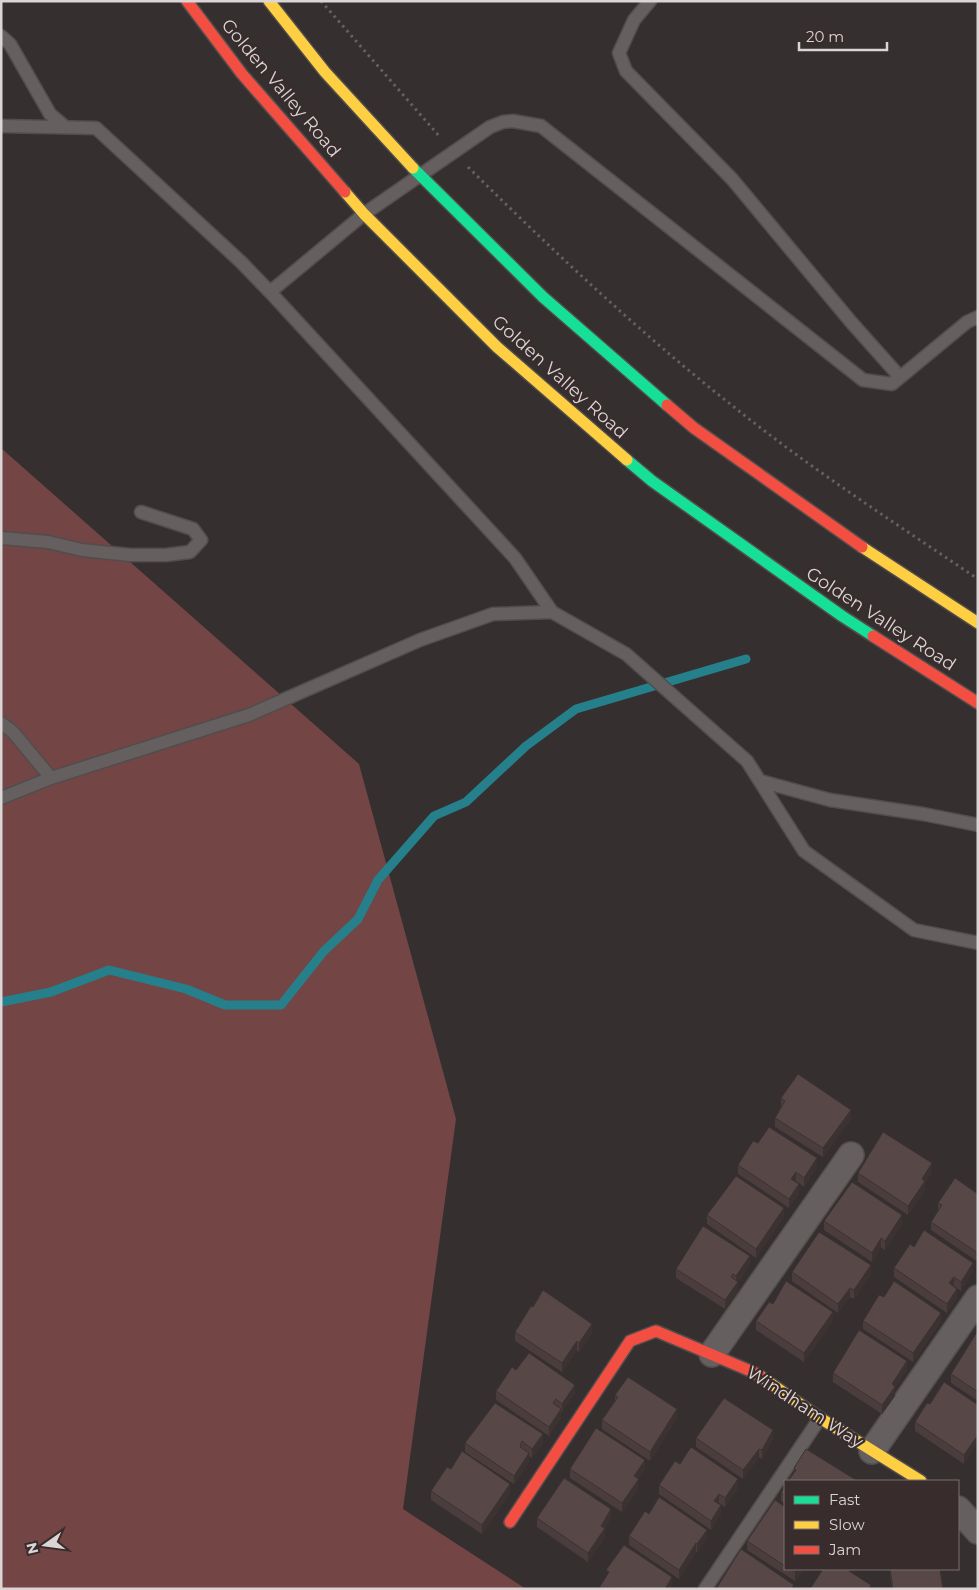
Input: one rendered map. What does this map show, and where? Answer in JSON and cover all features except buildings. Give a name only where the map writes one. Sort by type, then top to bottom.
[{"type":"main road","name":"Golden Valley Road","points":[[187,1],[242,74],[364,214],[497,347],[652,481],[842,616],[978,703]]},
{"type":"main road","points":[[269,1],[325,72],[420,175],[543,297],[694,428],[880,560],[978,622]]},
{"type":"main road","name":"Windham Way","points":[[510,1522],[630,1341],[656,1331],[753,1372],[912,1479]]},
{"type":"street","points":[[712,1354],[851,1155]]},
{"type":"street","points":[[872,1451],[978,1298]]},
{"type":"street","points":[[959,1511],[978,1531]]},
{"type":"lane","points":[[650,1],[634,20],[619,53],[626,71],[732,179],[851,322],[900,377]]},
{"type":"lane","points":[[1,36],[10,44],[50,114],[64,126]]},
{"type":"lane","points":[[270,292],[364,214],[490,127],[503,122],[513,121],[541,126],[864,380],[892,384],[967,322],[978,317]]},
{"type":"lane","points":[[1,126],[96,128],[234,255],[270,292],[515,558],[552,612],[626,654],[747,761],[804,851],[914,930],[978,942]]},
{"type":"lane","points":[[1,538],[48,542],[82,550],[130,555],[166,555],[190,552],[201,540],[193,529],[141,512]]},
{"type":"lane","points":[[1,798],[50,778],[249,715],[420,640],[493,614],[552,612]]},
{"type":"lane","points":[[1,723],[13,732],[50,778]]},
{"type":"lane","points":[[760,781],[830,800],[923,814],[978,825]]},
{"type":"lane","points":[[705,1589],[820,1418]]},
{"type":"path","points":[[321,1],[454,153],[540,239],[638,328],[735,408],[834,483],[978,579]]},
{"type":"shaded area","points":[[1,448],[359,764],[456,1119],[403,1509],[526,1589],[1,1589]]},
{"type":"waterway","points":[[1,1002],[51,992],[109,970],[186,989],[225,1005],[281,1005],[324,951],[358,919],[378,880],[434,816],[466,802],[526,746],[576,709],[746,659]]},
{"type":"traffic: fast","points":[[413,168],[543,297],[667,405]]},
{"type":"traffic: fast","points":[[627,460],[652,481],[873,636]]},
{"type":"traffic: slow","points":[[269,1],[325,72],[413,168]]},
{"type":"traffic: slow","points":[[345,192],[364,214],[497,347],[627,460]]},
{"type":"traffic: slow","points":[[862,547],[978,623]]},
{"type":"traffic: slow","points":[[760,1376],[820,1418],[919,1480]]},
{"type":"traffic: jam","points":[[187,1],[242,74],[345,192]]},
{"type":"traffic: jam","points":[[667,405],[694,428],[862,547]]},
{"type":"traffic: jam","points":[[873,636],[978,703]]},
{"type":"traffic: jam","points":[[510,1522],[630,1341],[656,1331],[760,1376]]}]
